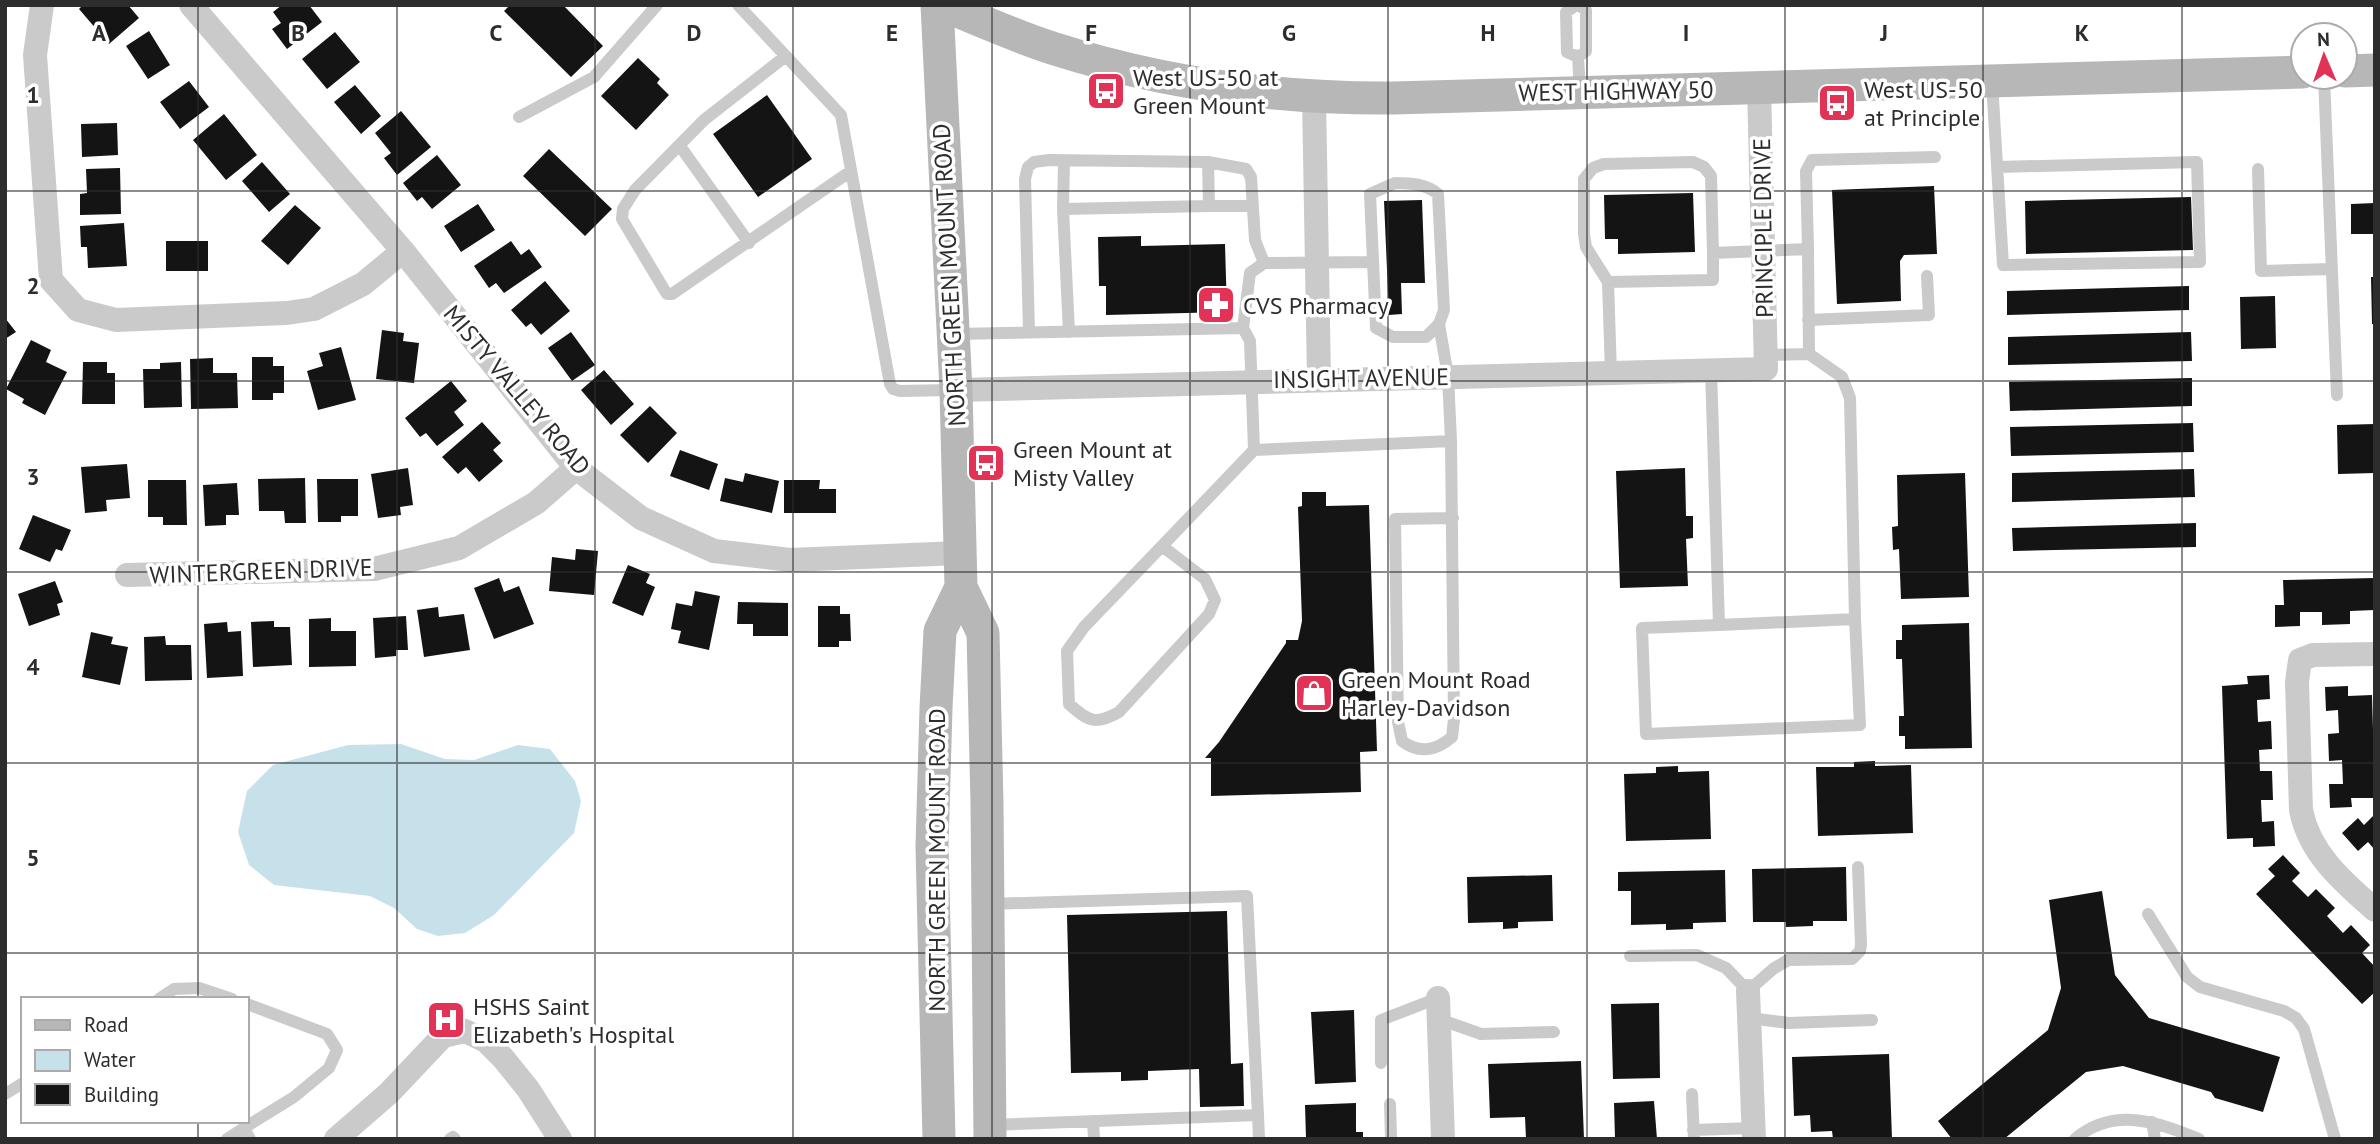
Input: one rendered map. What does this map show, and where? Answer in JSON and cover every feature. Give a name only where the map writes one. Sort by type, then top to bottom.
[{"type":"street","points":[[42,5],[36,55],[51,280],[78,310],[116,320],[314,310],[363,284],[403,251]]},
{"type":"street","name":"MISTY VALLEY ROAD","points":[[191,5],[403,251],[576,468],[641,518],[713,551],[790,560],[960,554]]},
{"type":"street","name":"NORTH GREEN MOUNT ROAD","points":[[937,5],[956,390],[961,587],[982,633],[990,1132]]},
{"type":"street","name":"WEST HIGHWAY 50","points":[[943,5],[1052,47],[1120,66],[1206,84],[1314,97],[1394,98],[2289,72]]},
{"type":"street","name":"PRINCIPLE DRIVE","points":[[1759,88],[1765,252],[1765,362]]},
{"type":"street","points":[[1314,97],[1319,379]]},
{"type":"street","name":"INSIGHT AVENUE","points":[[956,390],[1711,370],[1765,362]]},
{"type":"street","name":"WINTERGREEN DRIVE","points":[[127,575],[374,569],[459,548],[536,503],[576,468]]},
{"type":"street","name":"NORTH GREEN MOUNT ROAD","points":[[939,1139],[932,846],[937,695],[940,631],[961,587]]},
{"type":"street","points":[[2375,654],[2313,655],[2300,660],[2297,682],[2301,810],[2305,827],[2320,854],[2347,886],[2375,910]]},
{"type":"street","points":[[1748,991],[1754,1133]]},
{"type":"street","points":[[1439,1009],[1443,1139]]},
{"type":"street","points":[[337,1139],[389,1093],[443,1036],[465,1031],[486,1041],[503,1058],[528,1089],[560,1139]]},
{"type":"lane","points":[[519,117],[594,77],[657,5]]},
{"type":"lane","points":[[738,5],[841,115],[890,384],[893,389],[900,391],[956,390]]},
{"type":"lane","points":[[1577,5],[1586,10],[1586,51],[1578,57],[1567,52],[1566,38],[1566,12],[1577,5]]},
{"type":"lane","points":[[786,56],[704,120],[635,190],[622,219],[667,294],[672,294],[851,171]]},
{"type":"lane","points":[[1578,57],[1580,92]]},
{"type":"lane","points":[[1992,81],[2003,265],[2200,262],[2197,162],[1998,167]]},
{"type":"lane","points":[[2325,91],[2337,395]]},
{"type":"lane","points":[[680,146],[748,243]]},
{"type":"lane","points":[[1809,354],[1806,171],[1812,160],[1935,158]]},
{"type":"lane","points":[[1064,161],[1063,209],[1069,331]]},
{"type":"lane","points":[[1029,332],[1025,179],[1028,167],[1034,162],[1208,162],[1246,169],[1251,177],[1255,240],[1264,263]]},
{"type":"lane","points":[[1208,162],[1209,206]]},
{"type":"lane","points":[[1608,282],[1713,279],[1711,176],[1704,166],[1693,162],[1604,164],[1594,168],[1584,179],[1586,247],[1608,282],[1611,373]]},
{"type":"lane","points":[[2258,169],[2262,271],[2332,269]]},
{"type":"lane","points":[[1395,183],[1421,185],[1438,194],[1444,310],[1439,324],[1426,337],[1393,337],[1376,328],[1370,194],[1395,183]]},
{"type":"lane","points":[[1063,209],[1252,206]]},
{"type":"lane","points":[[1713,253],[1808,249]]},
{"type":"lane","points":[[1255,450],[1250,341],[1243,328],[1250,273],[1264,263],[1373,262]]},
{"type":"lane","points":[[1808,320],[1929,315],[1927,276]]},
{"type":"lane","points":[[1439,324],[1448,376],[1451,442],[1453,518],[1454,719],[1452,737],[1443,745],[1431,750],[1411,748],[1402,741],[1398,722],[1395,519],[1453,518]]},
{"type":"lane","points":[[952,334],[1243,328]]},
{"type":"lane","points":[[1765,362],[1809,354],[1842,377],[1850,398],[1860,726],[1646,734],[1642,628],[1855,619]]},
{"type":"lane","points":[[1711,370],[1719,625]]},
{"type":"lane","points":[[1162,546],[1205,579],[1215,600],[1209,614],[1119,712],[1102,721],[1087,718],[1069,704],[1067,651],[1084,627],[1162,546],[1255,450],[1451,442]]},
{"type":"lane","points":[[1630,956],[1698,955],[1726,968],[1748,991],[1788,960],[1852,959],[1857,956],[1861,945],[1858,867]]},
{"type":"lane","points":[[988,904],[1247,896],[1259,1139]]},
{"type":"lane","points":[[2148,914],[2187,977],[2200,987],[2284,1011],[2296,1017],[2304,1029],[2335,1139]]},
{"type":"lane","points":[[162,997],[174,989],[199,988],[226,997]]},
{"type":"lane","points":[[227,1139],[247,1133],[294,1097],[329,1068],[337,1050],[327,1034],[248,1004]]},
{"type":"lane","points":[[1381,1063],[1381,1020],[1439,1009],[1481,1034],[1555,1032]]},
{"type":"lane","points":[[1749,1018],[1789,1023],[1872,1020]]},
{"type":"lane","points":[[5,1094],[21,1084]]},
{"type":"lane","points":[[1692,1094],[1694,1134],[1754,1133]]},
{"type":"lane","points":[[1390,1104],[1391,1139]]},
{"type":"lane","points":[[990,1132],[1093,1121],[1258,1115]]},
{"type":"lane","points":[[2082,1136],[2099,1124],[2132,1119],[2152,1122],[2199,1139]]},
{"type":"lane","points":[[1093,1121],[1094,1139]]},
{"type":"lane","points":[[2152,1122],[2155,1139]]},
{"type":"water","points":[[401,744],[445,759],[474,760],[518,745],[550,749],[575,781],[581,801],[574,833],[494,915],[465,933],[438,936],[417,929],[394,908],[370,896],[274,885],[249,865],[238,832],[247,791],[273,765],[348,745]]},
{"type":"building","points":[[83,5],[128,5],[139,18],[109,44],[79,9]]},
{"type":"building","points":[[282,5],[309,5],[322,22],[287,49],[272,29],[281,23],[273,12]]},
{"type":"building","points":[[510,5],[563,5],[603,46],[571,77],[504,11]]},
{"type":"building","points":[[149,31],[170,65],[148,79],[126,46]]},
{"type":"building","points":[[335,32],[360,62],[327,89],[302,59]]},
{"type":"building","points":[[638,58],[660,79],[657,83],[669,95],[636,130],[601,96]]},
{"type":"building","points":[[189,81],[209,107],[180,129],[160,102]]},
{"type":"building","points":[[355,85],[381,116],[361,134],[334,102]]},
{"type":"building","points":[[767,95],[812,159],[758,197],[713,134]]},
{"type":"building","points":[[401,111],[431,147],[397,175],[384,158],[391,153],[375,133]]},
{"type":"building","points":[[224,114],[257,155],[226,180],[193,140]]},
{"type":"building","points":[[117,123],[118,155],[82,157],[81,124]]},
{"type":"building","points":[[549,149],[612,209],[585,236],[523,176]]},
{"type":"building","points":[[437,155],[461,185],[432,209],[422,197],[417,201],[403,183]]},
{"type":"building","points":[[262,162],[290,194],[269,212],[242,181]]},
{"type":"building","points":[[120,168],[121,214],[80,215],[80,194],[87,193],[86,169]]},
{"type":"building","points":[[1934,186],[1937,254],[1904,255],[1900,261],[1901,301],[1837,304],[1832,190]]},
{"type":"building","points":[[1693,193],[1695,252],[1618,254],[1618,239],[1605,239],[1604,195]]},
{"type":"building","points":[[2191,197],[2193,250],[2026,254],[2025,201]]},
{"type":"building","points":[[1422,200],[1425,283],[1401,283],[1402,314],[1389,315],[1384,201]]},
{"type":"building","points":[[2375,203],[2375,234],[2351,234],[2351,204]]},
{"type":"building","points":[[478,204],[495,230],[461,252],[444,226]]},
{"type":"building","points":[[295,205],[321,228],[288,265],[261,241]]},
{"type":"building","points":[[124,223],[127,266],[88,268],[87,247],[81,247],[80,226]]},
{"type":"building","points":[[1141,236],[1141,246],[1225,244],[1227,312],[1106,315],[1106,286],[1099,286],[1098,237]]},
{"type":"building","points":[[166,241],[208,241],[208,271],[166,271]]},
{"type":"building","points":[[511,241],[521,255],[529,249],[542,267],[504,293],[496,283],[489,288],[474,266]]},
{"type":"building","points":[[2371,277],[2375,277],[2375,324],[2372,324]]},
{"type":"building","points":[[545,281],[570,311],[541,335],[531,323],[526,327],[511,310]]},
{"type":"building","points":[[2189,286],[2189,310],[2007,315],[2007,291]]},
{"type":"building","points":[[2275,296],[2276,348],[2241,349],[2240,297]]},
{"type":"building","points":[[5,318],[16,332],[5,339]]},
{"type":"building","points":[[382,330],[404,333],[403,341],[419,343],[414,383],[376,379]]},
{"type":"building","points":[[571,332],[595,365],[572,381],[548,348]]},
{"type":"building","points":[[2191,332],[2192,361],[2008,365],[2008,337]]},
{"type":"building","points":[[31,340],[51,350],[46,362],[67,372],[45,415],[22,403],[24,399],[6,389]]},
{"type":"building","points":[[341,347],[356,400],[318,410],[307,371],[323,366],[319,353]]},
{"type":"building","points":[[252,357],[273,357],[273,366],[284,366],[284,393],[273,393],[273,400],[252,400]]},
{"type":"building","points":[[213,358],[213,373],[237,373],[238,408],[191,409],[190,359]]},
{"type":"building","points":[[83,362],[107,362],[107,373],[115,373],[115,404],[82,404]]},
{"type":"building","points":[[181,362],[182,407],[144,408],[143,369],[160,369],[160,363]]},
{"type":"building","points":[[604,370],[634,404],[611,425],[581,390]]},
{"type":"building","points":[[2192,378],[2192,406],[2010,411],[2009,382]]},
{"type":"building","points":[[451,381],[467,401],[454,412],[464,425],[437,446],[426,433],[420,437],[405,418]]},
{"type":"building","points":[[650,406],[677,433],[648,463],[620,435]]},
{"type":"building","points":[[482,422],[501,443],[493,450],[503,461],[479,482],[466,467],[458,474],[442,457]]},
{"type":"building","points":[[2193,423],[2194,452],[2011,456],[2010,427]]},
{"type":"building","points":[[2375,424],[2375,473],[2338,474],[2337,425]]},
{"type":"building","points":[[680,450],[718,464],[709,490],[670,476]]},
{"type":"building","points":[[127,464],[130,498],[106,500],[107,511],[85,513],[81,467]]},
{"type":"building","points":[[408,468],[413,505],[400,507],[401,515],[378,518],[371,474]]},
{"type":"building","points":[[1685,468],[1686,516],[1693,516],[1693,538],[1686,539],[1688,586],[1620,588],[1616,471]]},
{"type":"building","points":[[2194,469],[2195,497],[2012,502],[2012,473]]},
{"type":"building","points":[[745,473],[779,481],[772,513],[720,501],[725,478],[743,482]]},
{"type":"building","points":[[1965,473],[1969,597],[1901,599],[1899,549],[1893,550],[1892,527],[1898,526],[1897,475]]},
{"type":"building","points":[[305,478],[306,523],[285,523],[284,511],[259,511],[258,479]]},
{"type":"building","points":[[317,479],[358,479],[358,516],[341,516],[341,522],[318,522]]},
{"type":"building","points":[[148,480],[186,480],[187,525],[163,525],[163,517],[148,517]]},
{"type":"building","points":[[784,480],[820,480],[819,489],[836,489],[836,513],[784,513]]},
{"type":"building","points":[[237,483],[239,515],[226,515],[226,525],[205,526],[203,485]]},
{"type":"building","name":"Green Mount Road Harley-Davidson","points":[[1302,492],[1326,492],[1326,506],[1369,505],[1377,751],[1360,752],[1361,792],[1211,796],[1211,758],[1205,758],[1219,742],[1286,640],[1298,640],[1302,621],[1298,507],[1302,506]]},
{"type":"building","points":[[33,515],[71,530],[62,551],[56,549],[50,562],[19,549]]},
{"type":"building","points":[[2196,523],[2196,547],[2013,551],[2012,528]]},
{"type":"building","points":[[576,549],[598,551],[594,595],[549,591],[552,557],[575,560]]},
{"type":"building","points":[[628,565],[650,574],[646,583],[655,587],[643,616],[612,603]]},
{"type":"building","points":[[499,578],[504,592],[519,586],[534,624],[494,639],[474,588]]},
{"type":"building","points":[[2375,578],[2375,610],[2350,611],[2350,624],[2322,625],[2322,612],[2300,612],[2300,626],[2275,627],[2275,605],[2284,605],[2283,580]]},
{"type":"building","points":[[55,581],[63,602],[57,604],[60,615],[29,626],[18,594]]},
{"type":"building","points":[[695,591],[720,596],[709,650],[678,643],[681,631],[671,629],[676,603],[692,606]]},
{"type":"building","points":[[738,602],[788,603],[788,636],[753,636],[753,624],[737,624]]},
{"type":"building","points":[[818,606],[840,606],[840,614],[850,614],[851,641],[839,641],[839,647],[818,647]]},
{"type":"building","points":[[438,607],[439,617],[464,614],[470,650],[424,657],[417,610]]},
{"type":"building","points":[[406,616],[408,650],[396,650],[396,656],[375,658],[373,618]]},
{"type":"building","points":[[331,618],[331,631],[356,631],[356,666],[309,667],[309,619]]},
{"type":"building","points":[[274,621],[274,627],[290,627],[292,665],[253,667],[251,622]]},
{"type":"building","points":[[227,622],[228,632],[241,631],[243,676],[207,678],[204,624]]},
{"type":"building","points":[[1969,623],[1972,748],[1905,749],[1905,736],[1899,736],[1899,716],[1904,716],[1902,659],[1896,659],[1896,640],[1902,640],[1902,625]]},
{"type":"building","points":[[91,632],[113,637],[111,644],[128,647],[120,685],[82,677]]},
{"type":"building","points":[[165,636],[166,645],[191,645],[192,680],[145,681],[144,637]]},
{"type":"building","points":[[2269,675],[2270,699],[2257,700],[2258,722],[2271,721],[2272,749],[2259,750],[2260,771],[2272,771],[2273,800],[2261,800],[2262,822],[2274,821],[2275,846],[2253,847],[2253,838],[2227,839],[2222,686],[2248,684],[2247,676]]},
{"type":"building","points":[[2348,686],[2348,696],[2372,695],[2375,798],[2351,798],[2352,807],[2330,808],[2329,784],[2343,784],[2342,760],[2329,761],[2328,734],[2339,733],[2338,710],[2326,711],[2325,687]]},
{"type":"building","points":[[1875,761],[1875,766],[1911,765],[1913,833],[1818,836],[1816,767],[1854,767],[1854,762]]},
{"type":"building","points":[[1678,766],[1678,772],[1709,771],[1711,839],[1626,841],[1624,774],[1656,773],[1656,767]]},
{"type":"building","points":[[2375,814],[2375,850],[2368,842],[2358,851],[2342,833],[2358,818],[2364,825]]},
{"type":"building","points":[[2283,855],[2300,873],[2292,881],[2308,897],[2316,889],[2335,908],[2327,916],[2343,933],[2351,925],[2370,945],[2362,953],[2375,967],[2375,992],[2362,1004],[2256,894],[2275,876],[2268,869]]},
{"type":"building","points":[[1846,867],[1847,921],[1813,921],[1813,926],[1786,927],[1786,922],[1753,922],[1752,869]]},
{"type":"building","points":[[1725,870],[1726,922],[1693,923],[1693,929],[1666,930],[1666,924],[1631,925],[1631,891],[1618,891],[1618,872]]},
{"type":"building","points":[[1552,875],[1553,921],[1518,922],[1518,928],[1503,929],[1503,922],[1468,923],[1467,877]]},
{"type":"building","points":[[2102,891],[2115,975],[2149,1018],[2280,1057],[2263,1112],[2215,1098],[2211,1092],[2123,1066],[2086,1072],[2004,1139],[1952,1139],[1938,1121],[2048,1030],[2061,988],[2049,900]]},
{"type":"building","points":[[1227,911],[1231,1064],[1243,1063],[1244,1106],[1200,1107],[1199,1069],[1148,1071],[1148,1080],[1121,1081],[1121,1072],[1071,1073],[1067,915]]},
{"type":"building","points":[[1659,1003],[1660,1078],[1613,1079],[1611,1004]]},
{"type":"building","points":[[1354,1010],[1356,1082],[1315,1084],[1311,1012]]},
{"type":"building","points":[[1889,1054],[1892,1139],[1833,1139],[1832,1131],[1811,1132],[1810,1115],[1794,1116],[1792,1057]]},
{"type":"building","points":[[1581,1061],[1584,1139],[1526,1139],[1525,1117],[1490,1118],[1488,1064]]},
{"type":"building","points":[[1654,1101],[1657,1139],[1615,1139],[1614,1103]]},
{"type":"building","points":[[1356,1103],[1356,1132],[1363,1132],[1363,1139],[1306,1139],[1305,1105]]},
{"type":"place","name":"West US-50 at Green Mount","points":[[1106,91]]},
{"type":"place","name":"West US-50 at Principle","points":[[1837,103]]},
{"type":"place","name":"CVS Pharmacy","points":[[1216,305]]},
{"type":"place","name":"Green Mount at Misty Valley","points":[[986,463]]},
{"type":"place","name":"Green Mount Road Harley-Davidson","points":[[1314,693]]},
{"type":"place","name":"HSHS Saint Elizabeth's Hospital","points":[[446,1020]]}]
